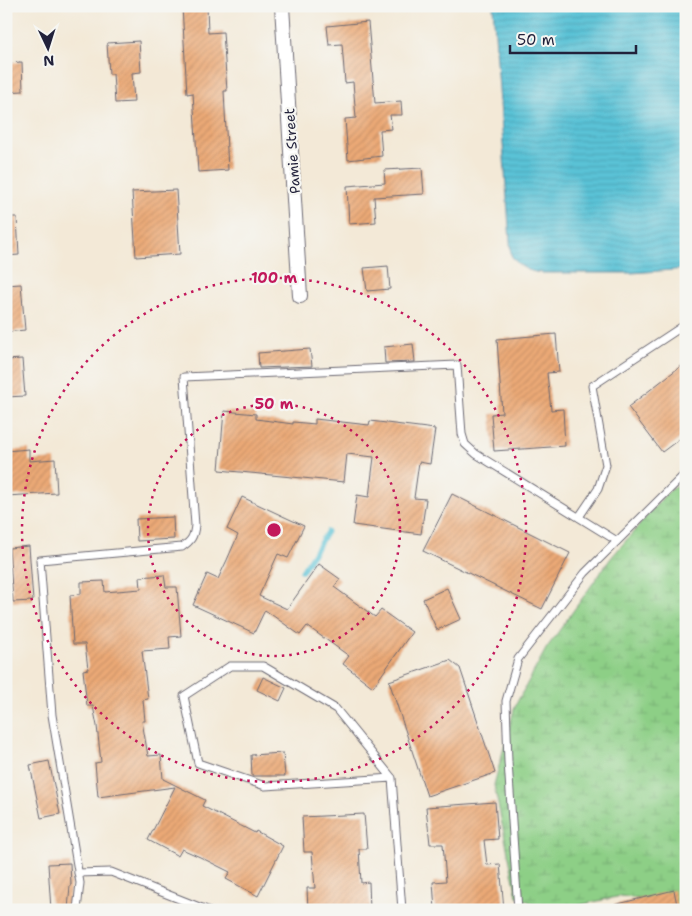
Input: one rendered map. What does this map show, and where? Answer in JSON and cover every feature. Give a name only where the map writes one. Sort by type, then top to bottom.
[{"type":"street","name":"Pamie Street","points":[[282,6],[300,296]]},
{"type":"lane","points":[[579,517],[598,490],[606,465],[592,386],[686,324]]},
{"type":"lane","points":[[77,910],[80,883],[52,715],[40,560],[182,547],[190,542],[194,535],[195,526],[184,377],[457,365],[462,434],[465,444],[476,454],[617,541]]},
{"type":"lane","points":[[518,910],[508,762],[506,700],[518,659],[586,572],[686,473]]},
{"type":"lane","points":[[392,778],[265,786],[198,763],[184,696],[230,666],[262,666],[336,709],[392,778],[402,910]]},
{"type":"lane","points":[[78,873],[111,872],[207,910]]},
{"type":"green space","points":[[686,477],[686,907],[621,896],[557,910],[546,910],[517,896],[494,785],[515,706],[546,649],[611,558],[665,495]]},
{"type":"water","points":[[493,6],[686,6],[686,269],[632,273],[541,273],[524,268],[511,255]]},
{"type":"building","points":[[182,6],[207,6],[208,33],[223,32],[227,91],[224,91],[228,170],[198,172],[193,93],[187,94]]},
{"type":"building","points":[[368,22],[375,103],[401,101],[402,115],[390,115],[392,129],[380,130],[382,156],[348,160],[345,119],[356,118],[353,82],[345,83],[342,44],[329,45],[327,26]]},
{"type":"building","points":[[139,41],[141,72],[132,73],[134,102],[115,103],[113,74],[109,74],[107,43]]},
{"type":"building","points":[[22,62],[23,91],[6,92],[6,63]]},
{"type":"building","points":[[422,168],[424,194],[374,197],[376,222],[349,224],[347,186],[385,183],[384,170]]},
{"type":"building","points":[[176,190],[180,254],[136,257],[132,192]]},
{"type":"building","points":[[6,217],[17,217],[19,255],[6,256]]},
{"type":"building","points":[[388,266],[390,289],[367,291],[364,268]]},
{"type":"building","points":[[21,284],[25,330],[6,332],[6,285]]},
{"type":"building","points":[[556,334],[559,372],[547,373],[551,410],[563,409],[565,446],[494,451],[491,414],[502,413],[497,339]]},
{"type":"building","points":[[413,344],[415,362],[385,363],[384,347]]},
{"type":"building","points":[[310,349],[312,366],[259,368],[258,353]]},
{"type":"building","points":[[22,359],[25,396],[6,397],[6,360]]},
{"type":"building","points":[[686,362],[686,434],[662,452],[628,407]]},
{"type":"building","points":[[224,411],[256,414],[256,419],[293,424],[293,422],[315,424],[315,419],[369,425],[370,421],[435,429],[430,464],[419,462],[414,498],[426,499],[421,534],[353,525],[357,495],[369,497],[374,457],[347,454],[344,482],[219,470]]},
{"type":"building","points":[[29,449],[29,461],[55,459],[57,493],[6,496],[6,451]]},
{"type":"building","points":[[452,494],[570,553],[542,609],[423,551]]},
{"type":"building","points":[[242,497],[304,526],[288,558],[278,554],[259,596],[287,609],[319,564],[340,579],[334,587],[375,617],[381,610],[412,632],[373,687],[343,664],[349,656],[307,626],[300,635],[265,610],[254,633],[193,605],[207,574],[218,579],[227,560],[238,535],[227,529]]},
{"type":"building","points":[[173,517],[174,539],[137,541],[136,519]]},
{"type":"building","points":[[29,546],[33,601],[13,602],[9,548]]},
{"type":"building","points":[[164,575],[166,587],[177,587],[181,636],[169,637],[170,649],[142,651],[148,699],[143,700],[145,721],[142,721],[148,756],[161,755],[163,779],[205,800],[202,806],[283,846],[258,896],[226,879],[230,872],[182,849],[178,856],[148,840],[175,787],[98,797],[95,763],[101,762],[97,726],[93,706],[87,706],[83,670],[88,669],[85,644],[73,644],[70,595],[81,594],[81,582],[104,581],[105,592],[141,589],[140,577]]},
{"type":"building","points":[[447,588],[461,619],[437,630],[423,599]]},
{"type":"building","points":[[450,660],[460,668],[495,773],[427,796],[389,681]]},
{"type":"building","points":[[263,677],[286,688],[280,701],[257,690]]},
{"type":"building","points":[[283,753],[285,776],[252,776],[251,755]]},
{"type":"building","points":[[49,761],[60,814],[41,818],[30,765]]},
{"type":"building","points":[[495,802],[498,839],[484,840],[487,865],[500,864],[504,910],[435,910],[433,882],[446,881],[443,844],[430,844],[426,807]]},
{"type":"building","points":[[364,814],[367,849],[359,849],[361,883],[369,882],[370,910],[308,910],[307,888],[315,888],[312,852],[304,852],[302,817]]},
{"type":"building","points":[[70,863],[71,885],[68,910],[51,910],[48,864]]},
{"type":"building","points":[[674,890],[678,910],[614,910],[614,905]]},
{"type":"waterway","points":[[302,571],[327,532]]}]
